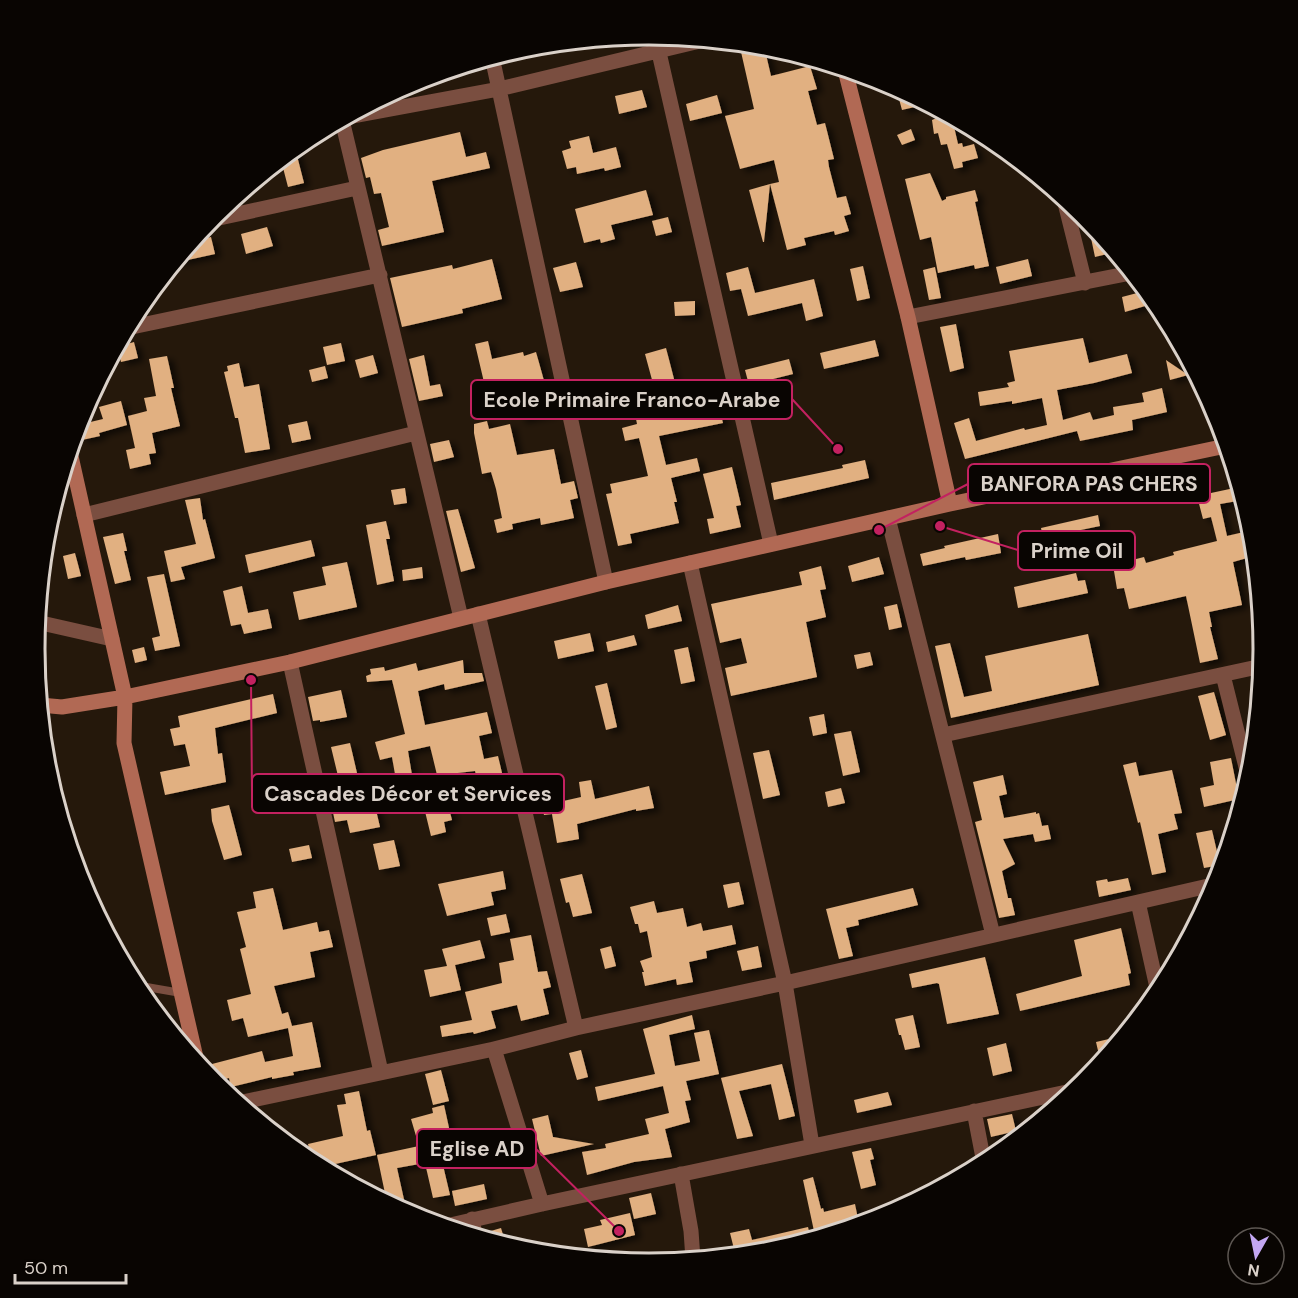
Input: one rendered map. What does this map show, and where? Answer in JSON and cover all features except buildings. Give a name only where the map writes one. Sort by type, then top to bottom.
[{"type":"main road","points":[[847,79],[908,317],[950,504]]},
{"type":"main road","points":[[48,706],[62,707],[125,698],[290,662],[606,582],[950,504],[1218,448]]},
{"type":"main road","points":[[73,467],[125,698],[123,743],[192,1043]]},
{"type":"street","points":[[658,45],[771,544]]},
{"type":"street","points":[[372,113],[499,89],[680,46]]},
{"type":"street","points":[[494,66],[606,582]]},
{"type":"street","points":[[344,128],[461,618]]},
{"type":"street","points":[[228,216],[357,188]]},
{"type":"street","points":[[1068,214],[1084,283]]},
{"type":"street","points":[[139,325],[380,275]]},
{"type":"street","points":[[908,317],[1123,275]]},
{"type":"street","points":[[84,515],[416,433]]},
{"type":"street","points":[[888,518],[993,935]]},
{"type":"street","points":[[690,563],[785,983],[812,1145]]},
{"type":"street","points":[[478,614],[576,1028]]},
{"type":"street","points":[[46,624],[112,639]]},
{"type":"street","points":[[290,662],[381,1072]]},
{"type":"street","points":[[943,735],[1253,668]]},
{"type":"street","points":[[1222,675],[1243,756]]},
{"type":"street","points":[[248,1100],[494,1049],[576,1028],[785,983],[1204,887]]},
{"type":"street","points":[[1138,902],[1155,979]]},
{"type":"street","points":[[494,1049],[542,1204]]},
{"type":"street","points":[[460,1222],[1057,1094]]},
{"type":"street","points":[[974,1111],[982,1153]]},
{"type":"street","points":[[681,1174],[692,1252]]},
{"type":"street","points":[[472,1219],[473,1226]]},
{"type":"lane","points":[[149,987],[181,993]]},
{"type":"place","name":"Ecole Primaire Franco-Arabe","points":[[838,449]]},
{"type":"place","name":"Prime Oil","points":[[940,526]]},
{"type":"place","name":"BANFORA PAS CHERS","points":[[879,530]]},
{"type":"place","name":"Cascades Décor et Services","points":[[251,680]]},
{"type":"place","name":"Eglise AD","points":[[619,1231]]}]
